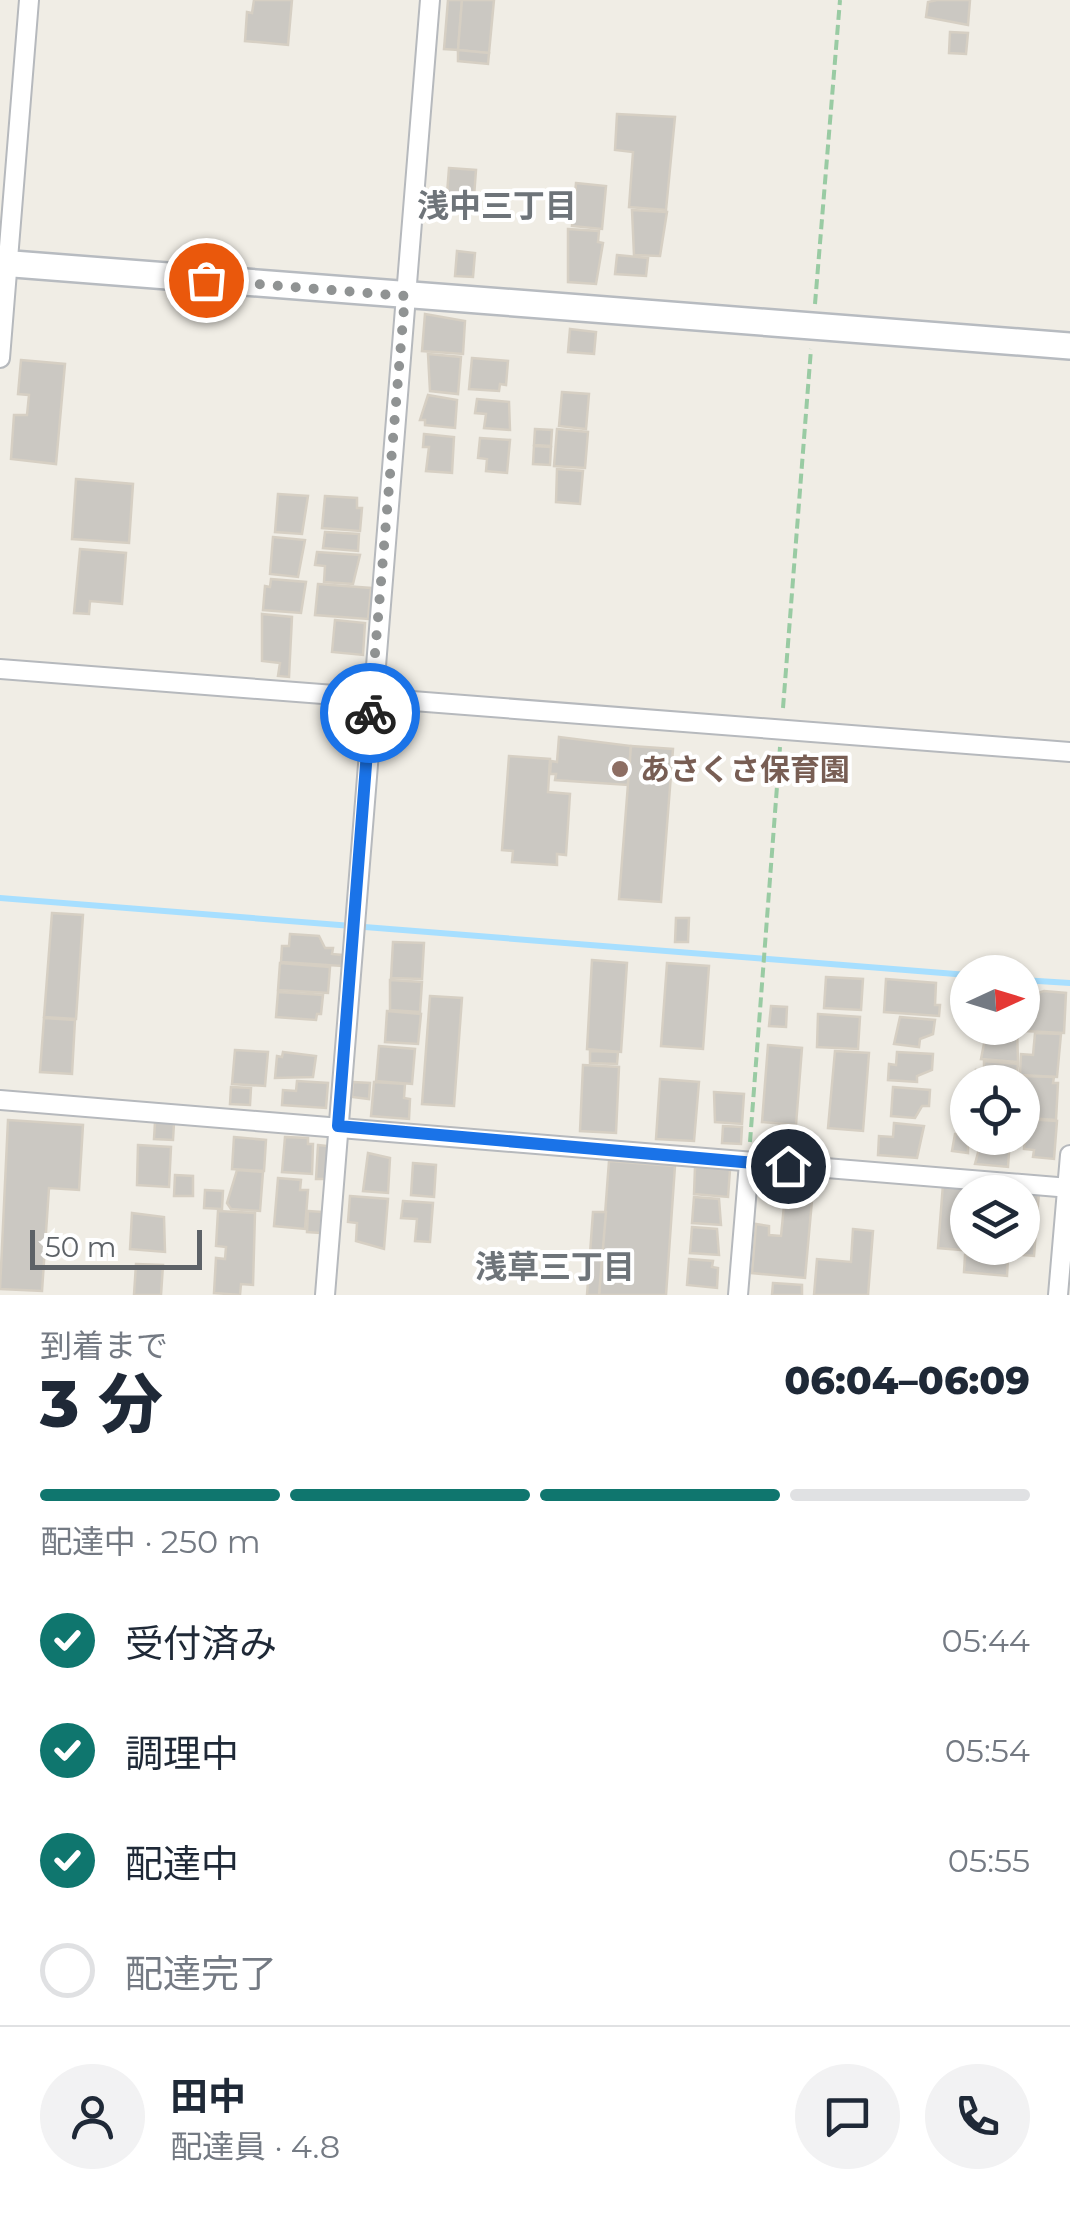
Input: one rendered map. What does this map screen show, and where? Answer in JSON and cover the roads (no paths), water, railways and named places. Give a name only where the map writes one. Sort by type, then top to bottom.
[{"type":"street","points":[[0,358],[4,263],[28,0]]},
{"type":"street","points":[[326,1295],[371,696],[430,0]]},
{"type":"street","points":[[4,263],[1070,346]]},
{"type":"street","points":[[0,669],[1070,752]]},
{"type":"street","points":[[0,1100],[1069,1188]]},
{"type":"street","points":[[1058,1295],[1070,1155]]},
{"type":"street","points":[[738,1295],[748,1163]]},
{"type":"waterway","points":[[0,898],[950,974]]},
{"type":"waterway","points":[[1040,981],[1070,983]]},
{"type":"place","name":"あさくさ保育園","points":[[620,769]]},
{"type":"district","name":"浅中三丁目","points":[[497,205]]},
{"type":"district","name":"浅草三丁目","points":[[555,1266]]}]
